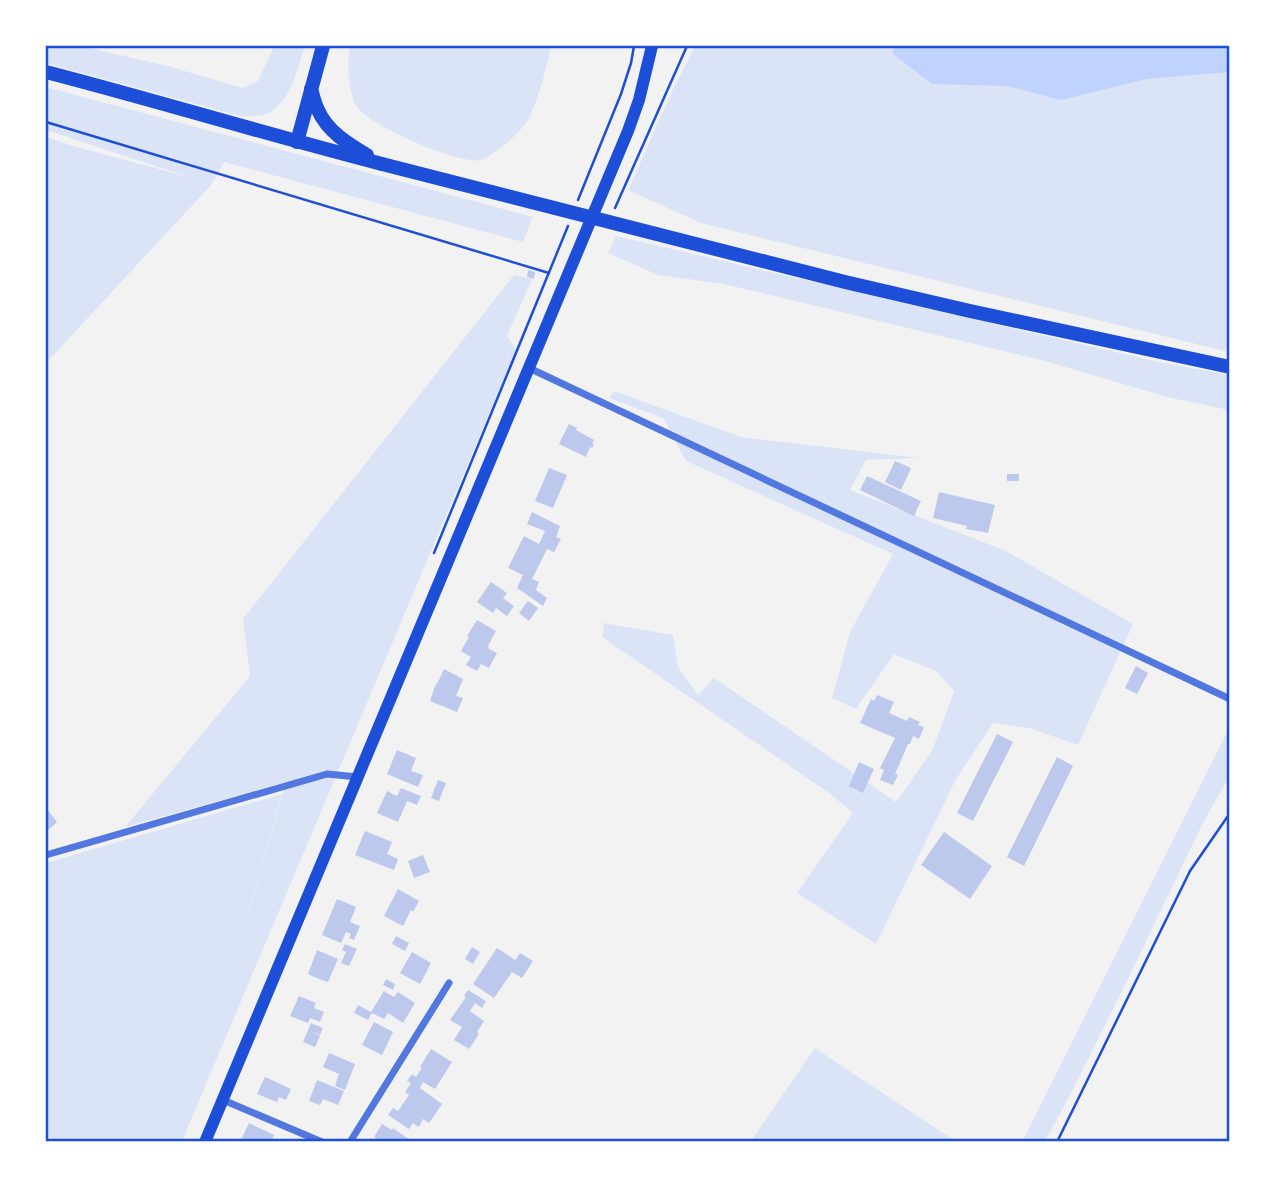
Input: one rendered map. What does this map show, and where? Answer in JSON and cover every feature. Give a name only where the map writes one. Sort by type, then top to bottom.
[{"type":"main road","points":[[297,142],[323,46]]},
{"type":"main road","points":[[205,1142],[628,131],[639,100],[652,46]]},
{"type":"main road","points":[[46,72],[297,142],[640,231],[970,312],[1230,367]]},
{"type":"main road","points":[[311,89],[318,110],[326,122],[351,145],[382,164]]},
{"type":"street","points":[[530,368],[1230,699]]},
{"type":"street","points":[[46,855],[327,774],[358,777]]},
{"type":"street","points":[[350,1142],[449,983]]},
{"type":"street","points":[[223,1100],[322,1142]]},
{"type":"path","points":[[575,209],[621,94],[634,46]]},
{"type":"path","points":[[46,122],[549,273]]},
{"type":"path","points":[[431,562],[569,222]]},
{"type":"path","points":[[1057,1142],[1190,871],[1230,813]]},
{"type":"shaded area","points":[[46,46],[80,46],[168,66],[243,88],[258,81],[274,46],[305,46],[291,86],[280,104],[263,115],[240,116],[46,63]]},
{"type":"shaded area","points":[[350,46],[551,46],[545,73],[529,118],[519,131],[493,154],[481,160],[470,160],[416,143],[366,116],[352,96]]},
{"type":"shaded area","points":[[695,46],[1229,46],[1229,352],[701,223],[628,190]]},
{"type":"shaded area","points":[[46,87],[533,217],[523,242],[224,162],[212,184],[46,363],[46,137],[189,177],[46,130]]},
{"type":"shaded area","points":[[616,236],[1154,361],[1229,375],[1229,410],[1167,397],[1045,361],[724,284],[658,275],[608,253]]},
{"type":"shaded area","points":[[514,275],[532,279],[507,336],[516,350],[182,1141],[46,1142],[46,863],[282,794],[197,1093],[286,782],[125,827],[250,676],[243,619]]},
{"type":"shaded area","points":[[614,391],[741,437],[919,458],[866,460],[850,490],[1006,551],[1133,624],[1078,745],[1029,728],[993,723],[955,781],[876,944],[797,893],[853,813],[829,793],[602,637],[604,623],[673,635],[678,667],[698,695],[714,678],[896,802],[932,751],[954,691],[936,671],[894,654],[856,709],[832,698],[850,632],[893,554],[686,461],[663,418],[609,398]]},
{"type":"shaded area","points":[[1229,728],[1229,776],[1045,1141],[1025,1141],[1024,1138]]},
{"type":"shaded area","points":[[815,1048],[955,1141],[751,1141]]},
{"type":"water","points":[[894,46],[1229,46],[1229,72],[1147,79],[1061,100],[1007,86],[932,84],[893,54]]},
{"type":"building","points":[[528,270],[535,272],[534,279],[527,277]]},
{"type":"building","points":[[569,424],[594,440],[586,457],[559,444]]},
{"type":"building","points":[[895,461],[911,468],[901,490],[885,482]]},
{"type":"building","points":[[549,468],[567,475],[553,508],[535,501]]},
{"type":"building","points":[[1007,474],[1019,474],[1019,481],[1007,481]]},
{"type":"building","points":[[867,476],[921,501],[914,516],[860,490]]},
{"type":"building","points":[[939,492],[995,505],[988,533],[933,518]]},
{"type":"building","points":[[532,512],[560,526],[556,537],[561,539],[554,552],[547,549],[532,579],[539,582],[536,590],[547,598],[543,606],[517,588],[523,575],[508,568],[524,536],[539,544],[545,531],[527,524]]},
{"type":"building","points":[[491,582],[507,593],[503,598],[514,606],[507,616],[496,608],[493,613],[477,602]]},
{"type":"building","points":[[528,601],[538,608],[529,621],[519,613]]},
{"type":"building","points":[[477,620],[496,631],[488,646],[497,653],[489,668],[481,664],[477,671],[466,665],[471,657],[461,651]]},
{"type":"building","points":[[1136,666],[1148,673],[1137,694],[1125,688]]},
{"type":"building","points":[[444,669],[463,679],[456,696],[463,698],[457,712],[430,701]]},
{"type":"building","points":[[877,695],[894,702],[889,713],[907,721],[909,717],[924,727],[919,739],[913,736],[908,744],[893,785],[880,780],[884,770],[880,768],[895,738],[860,723],[871,699],[874,701]]},
{"type":"building","points":[[997,734],[1013,742],[973,821],[957,813]]},
{"type":"building","points":[[397,750],[416,758],[411,771],[423,775],[418,787],[387,774]]},
{"type":"building","points":[[1057,757],[1073,766],[1024,866],[1007,857]]},
{"type":"building","points":[[859,762],[874,769],[863,793],[849,786]]},
{"type":"building","points":[[438,780],[446,783],[439,801],[431,798]]},
{"type":"building","points":[[401,788],[421,796],[417,805],[407,801],[398,822],[377,813],[387,791],[397,796]]},
{"type":"building","points":[[46,808],[57,822],[46,832]]},
{"type":"building","points":[[365,831],[392,842],[387,854],[398,859],[394,870],[355,855]]},
{"type":"building","points":[[944,832],[992,866],[970,899],[921,865]]},
{"type":"building","points":[[423,855],[430,872],[414,878],[408,861]]},
{"type":"building","points":[[398,889],[419,901],[403,926],[384,916]]},
{"type":"building","points":[[337,899],[356,907],[350,922],[360,926],[354,940],[349,938],[351,934],[346,932],[341,943],[322,935]]},
{"type":"building","points":[[396,936],[409,943],[405,951],[392,944]]},
{"type":"building","points":[[345,944],[357,949],[349,966],[341,963],[346,952],[342,950]]},
{"type":"building","points":[[472,947],[480,952],[473,964],[465,959]]},
{"type":"building","points":[[497,948],[515,960],[520,953],[533,961],[522,978],[512,972],[494,998],[473,984]]},
{"type":"building","points":[[317,950],[338,959],[328,982],[308,974]]},
{"type":"building","points":[[412,952],[431,963],[420,984],[400,973]]},
{"type":"building","points":[[386,979],[395,984],[393,990],[383,985]]},
{"type":"building","points":[[468,990],[486,1001],[482,1008],[475,1003],[470,1011],[484,1021],[469,1049],[454,1040],[462,1027],[450,1020]]},
{"type":"building","points":[[384,991],[394,997],[398,992],[415,1003],[403,1023],[388,1013],[384,1019],[372,1013],[368,1020],[354,1013],[358,1005],[371,1012]]},
{"type":"building","points":[[299,996],[316,1003],[314,1008],[324,1012],[320,1022],[310,1018],[308,1023],[290,1016]]},
{"type":"building","points":[[374,1022],[393,1032],[382,1055],[362,1045]]},
{"type":"building","points":[[311,1023],[323,1028],[320,1035],[310,1031],[320,1036],[315,1047],[303,1042]]},
{"type":"building","points":[[431,1049],[452,1062],[435,1089],[423,1082],[420,1088],[442,1104],[429,1123],[423,1119],[419,1127],[413,1123],[409,1129],[388,1115],[393,1108],[398,1111],[409,1095],[405,1092],[411,1083],[407,1081],[412,1074],[416,1077]]},
{"type":"building","points":[[329,1053],[355,1064],[345,1090],[335,1086],[339,1074],[323,1067]]},
{"type":"building","points":[[265,1077],[291,1089],[286,1100],[279,1097],[277,1102],[257,1094]]},
{"type":"building","points":[[317,1080],[344,1091],[338,1105],[323,1099],[320,1105],[309,1101]]},
{"type":"building","points":[[249,1123],[274,1135],[271,1142],[240,1142]]},
{"type":"building","points":[[382,1124],[413,1142],[377,1142],[374,1137]]}]
